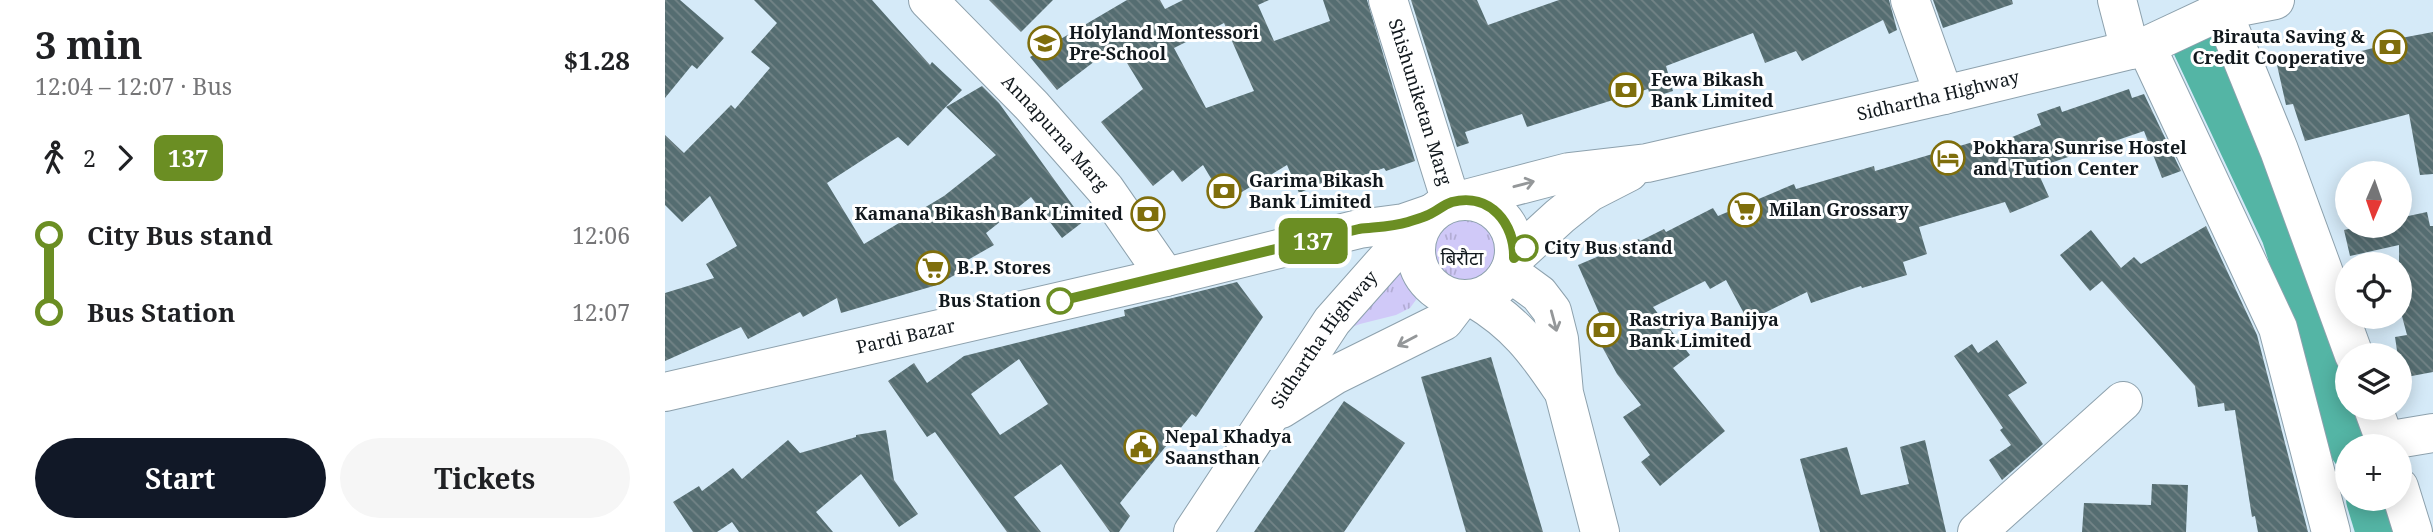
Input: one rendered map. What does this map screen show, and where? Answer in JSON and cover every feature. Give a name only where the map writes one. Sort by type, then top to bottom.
[{"type":"main road","name":"Annapurna Marg","points":[[928,0],[1032,106],[1105,189],[1166,277]]},
{"type":"main road","name":"Shishuniketan Marg","points":[[1388,0],[1440,211]]},
{"type":"main road","points":[[1910,0],[1944,95]]},
{"type":"main road","points":[[2117,0],[2143,45],[2278,328],[2331,532]]},
{"type":"main road","name":"Sidhartha Highway","points":[[1270,416],[1332,321],[1402,242],[1440,211],[1569,172],[1647,163],[1944,95],[2143,45],[2221,5],[2275,0]]},
{"type":"main road","points":[[2221,5],[2279,150],[2350,343]]},
{"type":"main road","name":"Sidhartha Highway","points":[[1511,265],[1560,216],[1590,192],[1647,163]]},
{"type":"main road","points":[[1467,299],[1489,293],[1501,285],[1511,265],[1514,243],[1510,229],[1501,216],[1481,204],[1440,211],[1415,243],[1421,274],[1444,296],[1467,299],[1493,310],[1534,347],[1564,393]]},
{"type":"main road","name":"Pardi Bazar","points":[[665,392],[1166,277],[1359,229],[1404,223],[1440,211]]},
{"type":"main road","points":[[1511,265],[1552,311],[1559,339],[1564,393],[1600,532]]},
{"type":"main road","name":"Sidhartha Highway","points":[[1270,416],[1335,375],[1444,321],[1467,299]]},
{"type":"main road","points":[[1977,532],[2123,401]]},
{"type":"main road","points":[[1193,532],[1270,416]]},
{"type":"main road","points":[[2382,431],[2433,433]]},
{"type":"main road","points":[[2406,511],[2413,532]]},
{"type":"green space","points":[[1458,217],[1472,217],[1484,222],[1493,231],[1498,250],[1496,263],[1489,274],[1472,283],[1458,283],[1446,278],[1437,269],[1432,257],[1432,243],[1437,231],[1446,222]]},
{"type":"green space","points":[[1393,267],[1421,293],[1410,308],[1334,334]]},
{"type":"building","points":[[665,0],[680,0],[724,38],[697,69],[692,65],[665,98]]},
{"type":"building","points":[[754,0],[872,0],[930,65],[932,62],[962,90],[908,146],[898,137],[827,183],[864,244],[944,196],[996,155],[946,107],[982,86],[999,103],[1084,221],[1062,238],[1031,197],[986,233],[994,245],[966,261],[969,267],[937,285],[841,313],[837,298],[803,317],[800,312],[748,339],[741,327],[665,361],[665,293],[714,278],[706,264],[737,246],[710,196],[682,222],[665,205],[665,135],[684,153],[731,105],[735,109],[770,68],[751,52],[777,23]]},
{"type":"building","points":[[989,0],[1053,0],[1021,32]]},
{"type":"building","points":[[1127,0],[1160,0],[1165,9],[1183,0],[1269,0],[1258,5],[1274,41],[1330,21],[1323,0],[1367,0],[1415,161],[1386,171],[1384,168],[1338,184],[1336,177],[1299,193],[1287,165],[1225,202],[1203,165],[1182,182],[1173,170],[1153,186],[1101,122],[1143,89],[1116,45],[1057,90],[1030,57]],"holes":[[[1224,23],[1254,91],[1206,108],[1174,48]]]},
{"type":"building","points":[[1411,0],[1477,0],[1488,25],[1559,0],[1889,0],[1897,30],[1889,34],[1883,20],[1802,61],[1796,51],[1765,63],[1753,33],[1666,66],[1673,91],[1651,98],[1648,89],[1527,127],[1522,114],[1465,132],[1469,143],[1457,147]]},
{"type":"building","points":[[1933,0],[2012,0],[2013,4],[1943,28]]},
{"type":"building","points":[[2433,32],[2433,174],[2420,175],[2409,114],[2305,141],[2293,104],[2286,105],[2277,65],[2321,55],[2322,61],[2381,46],[2380,42]]},
{"type":"building","points":[[2129,89],[2132,98],[2144,94],[2181,171],[2162,178],[2144,131],[2036,168],[2049,197],[2010,213],[2005,202],[1919,227],[1927,254],[1903,262],[1907,275],[1862,288],[1861,286],[1811,303],[1807,292],[1748,321],[1726,280],[1710,289],[1705,281],[1653,307],[1690,355],[1673,368],[1725,431],[1660,486],[1641,462],[1650,455],[1623,417],[1641,405],[1617,374],[1588,321],[1600,315],[1578,265],[1664,229],[1666,232],[1713,208],[1718,216],[1794,184],[1796,189],[1874,166],[1875,171],[1973,142],[1976,152],[2041,125],[2037,114],[2060,106],[2062,112]]},
{"type":"building","points":[[2427,212],[2430,226],[2433,226],[2433,372],[2412,376],[2412,343],[2396,343],[2395,337],[2407,335],[2405,329],[2412,329],[2412,252],[2399,252],[2399,245],[2368,252],[2349,252],[2346,238],[2412,238],[2412,215]]},
{"type":"building","points":[[2206,226],[2257,335],[2308,532],[2258,532],[2255,516],[2252,517],[2235,410],[2225,411],[2224,403],[2198,407],[2195,386],[2102,281],[2090,291],[2060,255],[2091,230],[2121,268],[2134,257],[2141,264]]},
{"type":"building","points":[[1237,282],[1263,317],[1196,417],[1192,414],[1120,503],[1130,516],[1119,532],[1110,532],[1061,464],[1014,497],[1041,532],[1007,532],[935,432],[927,437],[888,381],[914,363],[927,383],[964,356],[1125,316],[1124,310]],"holes":[[[1019,359],[1048,404],[1000,435],[971,394]]]},
{"type":"building","points":[[1997,340],[2027,383],[2008,395],[2043,444],[2002,480],[1989,460],[2011,445],[2000,430],[2003,428],[1954,356],[1972,344],[1978,353]]},
{"type":"building","points":[[1491,357],[1543,532],[1466,532],[1421,377]]},
{"type":"building","points":[[1344,401],[1405,443],[1344,532],[1254,532]]},
{"type":"building","points":[[886,430],[894,480],[918,514],[899,527],[861,474],[816,512],[833,532],[739,532],[732,522],[717,532],[693,532],[673,502],[699,486],[702,491],[733,468],[742,479],[788,440],[800,453],[856,435]]},
{"type":"building","points":[[1925,440],[1946,532],[1820,532],[1800,459],[1847,447],[1861,495],[1909,484],[1900,447]]},
{"type":"building","points":[[2152,484],[2188,485],[2186,532],[2082,532],[2084,503],[2151,505]]},
{"type":"waterway","points":[[2199,44],[2288,233],[2352,434]]},
{"type":"waterway","points":[[2377,511],[2383,532]]},
{"type":"bus line","name":"137","points":[[1060,301],[1359,229],[1404,223],[1458,201],[1489,207],[1501,216],[1510,229],[1514,258],[1525,248]]},
{"type":"place","name":"Holyland Montessori Pre-School","points":[[1045,43]]},
{"type":"place","name":"Birauta Saving & Credit Cooperative","points":[[2390,47]]},
{"type":"place","name":"Fewa Bikash Bank Limited","points":[[1626,90]]},
{"type":"place","name":"Pokhara Sunrise Hostel and Tution Center","points":[[1948,158]]},
{"type":"place","name":"Garima Bikash Bank Limited","points":[[1224,191]]},
{"type":"place","name":"Milan Grossary","points":[[1745,210]]},
{"type":"place","name":"Kamana Bikash Bank Limited","points":[[1148,214]]},
{"type":"place","name":"City Bus stand","points":[[1525,248]]},
{"type":"place","name":"B.P. Stores","points":[[933,268]]},
{"type":"place","name":"Bus Station","points":[[1060,301]]},
{"type":"place","name":"Rastriya Banijya Bank Limited","points":[[1604,330]]},
{"type":"place","name":"Nepal Khadya Saansthan","points":[[1141,447]]},
{"type":"district","name":"बिरौटा","points":[[1462,258]]}]
